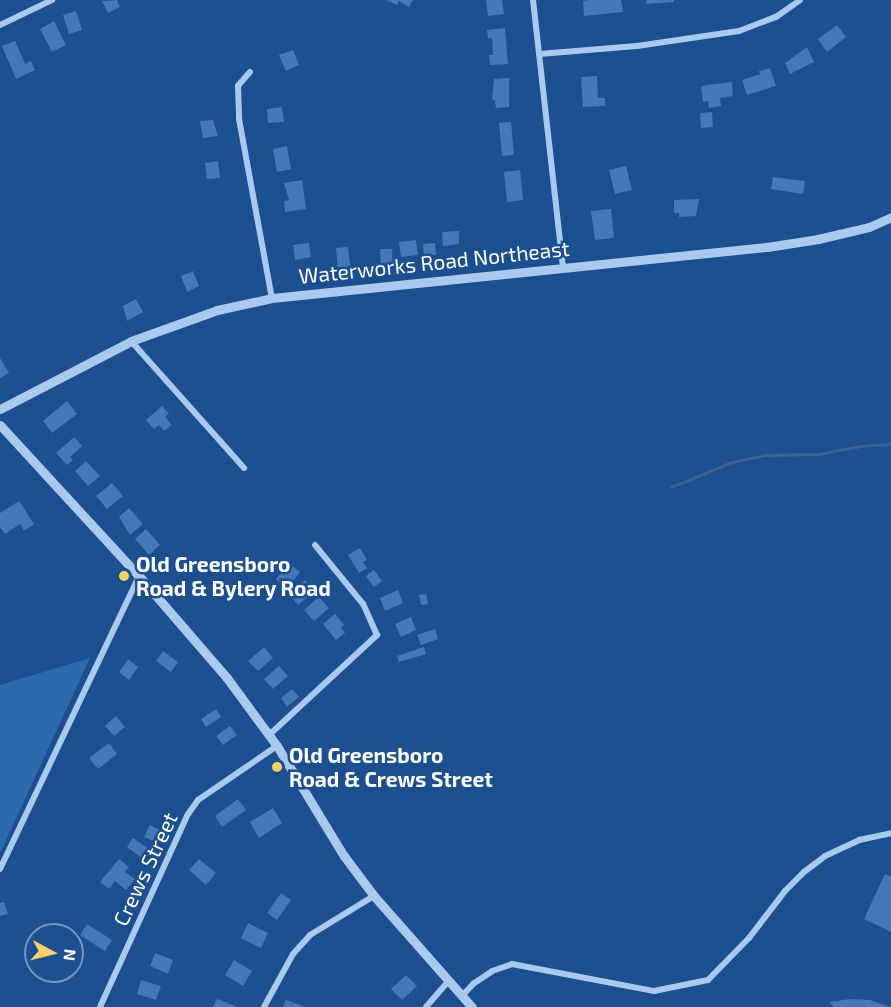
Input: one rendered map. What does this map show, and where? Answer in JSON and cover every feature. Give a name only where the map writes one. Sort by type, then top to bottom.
[{"type":"street","points":[[0,25],[52,0]]},
{"type":"street","points":[[533,0],[563,266]]},
{"type":"street","points":[[539,54],[637,46],[739,31],[776,17],[800,0]]},
{"type":"street","points":[[250,72],[238,86],[239,119],[272,298]]},
{"type":"street","name":"Waterworks Road Northeast","points":[[0,409],[131,341],[217,310],[272,298],[818,239],[869,226],[891,217]]},
{"type":"street","points":[[131,341],[244,468]]},
{"type":"street","points":[[0,425],[139,576],[227,678],[276,746],[344,856],[374,896],[472,1007]]},
{"type":"street","points":[[268,736],[377,636],[363,604],[315,545]]},
{"type":"street","points":[[0,869],[139,576]]},
{"type":"street","name":"Crews Street","points":[[99,1007],[188,814],[198,800],[276,746]]},
{"type":"street","points":[[462,996],[473,984],[492,971],[512,964],[654,991],[708,980],[749,938],[785,891],[804,872],[825,856],[859,840],[891,833]]},
{"type":"street","points":[[264,1007],[293,954],[310,935],[374,896]]},
{"type":"street","points":[[426,1007],[448,981]]},
{"type":"shaded area","points":[[90,658],[1,851],[0,851],[0,685]]},
{"type":"building","points":[[117,0],[120,7],[108,13],[102,1]]},
{"type":"building","points":[[386,0],[413,0],[409,7],[399,1],[397,5]]},
{"type":"building","points":[[486,0],[502,0],[504,14],[488,16]]},
{"type":"building","points":[[621,0],[623,12],[584,16],[583,1]]},
{"type":"building","points":[[646,0],[674,0],[674,2],[646,4]]},
{"type":"building","points":[[76,11],[82,30],[69,34],[63,15]]},
{"type":"building","points":[[54,21],[66,45],[52,52],[40,29]]},
{"type":"building","points":[[837,25],[846,37],[827,52],[818,39]]},
{"type":"building","points":[[505,28],[508,64],[490,65],[489,55],[493,55],[492,38],[488,38],[487,30]]},
{"type":"building","points":[[15,41],[25,64],[31,61],[35,70],[16,79],[2,46]]},
{"type":"building","points":[[807,47],[814,62],[790,74],[785,63]]},
{"type":"building","points":[[293,50],[299,65],[286,71],[279,55]]},
{"type":"building","points":[[770,68],[776,86],[747,95],[742,80]]},
{"type":"building","points":[[597,76],[598,98],[605,98],[605,106],[583,107],[581,77]]},
{"type":"building","points":[[509,78],[509,107],[496,108],[495,100],[492,100],[494,79]]},
{"type":"building","points":[[732,82],[733,96],[720,98],[721,106],[709,108],[708,101],[703,102],[701,86]]},
{"type":"building","points":[[282,107],[284,122],[268,123],[267,109]]},
{"type":"building","points":[[712,112],[713,127],[701,128],[700,113]]},
{"type":"building","points":[[213,120],[218,136],[203,138],[200,121]]},
{"type":"building","points":[[511,122],[514,155],[502,156],[499,123]]},
{"type":"building","points":[[287,146],[291,169],[277,172],[273,149]]},
{"type":"building","points":[[218,161],[220,178],[207,179],[205,163]]},
{"type":"building","points":[[626,166],[632,190],[615,194],[609,170]]},
{"type":"building","points":[[520,170],[523,200],[507,202],[504,172]]},
{"type":"building","points":[[773,177],[805,181],[803,194],[771,189]]},
{"type":"building","points":[[302,180],[306,209],[285,212],[284,201],[289,200],[284,183]]},
{"type":"building","points":[[699,199],[696,216],[679,217],[679,213],[674,213],[674,200]]},
{"type":"building","points":[[611,209],[614,238],[595,240],[591,211]]},
{"type":"building","points":[[459,231],[459,244],[443,246],[442,232]]},
{"type":"building","points":[[416,240],[418,255],[401,257],[399,242]]},
{"type":"building","points":[[309,243],[311,257],[295,260],[293,245]]},
{"type":"building","points":[[435,243],[436,255],[424,256],[423,244]]},
{"type":"building","points":[[348,247],[351,271],[338,273],[336,248]]},
{"type":"building","points":[[380,249],[392,249],[393,267],[381,268]]},
{"type":"building","points":[[193,271],[199,286],[187,292],[181,276]]},
{"type":"building","points":[[136,299],[143,312],[127,321],[123,306]]},
{"type":"building","points":[[0,358],[9,373],[0,378]]},
{"type":"building","points":[[67,401],[77,414],[52,433],[43,421]]},
{"type":"building","points":[[162,406],[169,414],[165,417],[172,425],[164,431],[159,425],[154,429],[146,420]]},
{"type":"building","points":[[74,437],[82,446],[70,457],[73,460],[67,465],[56,453]]},
{"type":"building","points":[[86,461],[100,476],[88,486],[75,471]]},
{"type":"building","points":[[112,483],[123,496],[107,509],[96,496]]},
{"type":"building","points":[[19,501],[34,524],[24,531],[20,524],[5,534],[0,527],[0,513]]},
{"type":"building","points":[[129,508],[143,524],[130,535],[119,517]]},
{"type":"building","points":[[146,529],[160,545],[149,555],[135,539]]},
{"type":"building","points":[[360,548],[367,560],[363,562],[367,568],[359,573],[348,555]]},
{"type":"building","points":[[289,563],[300,572],[287,588],[276,579]]},
{"type":"building","points":[[374,570],[382,581],[374,587],[366,576]]},
{"type":"building","points":[[305,580],[314,591],[298,605],[289,594]]},
{"type":"building","points":[[398,590],[403,603],[385,611],[380,598]]},
{"type":"building","points":[[426,594],[428,604],[421,605],[419,595]]},
{"type":"building","points":[[319,597],[329,608],[314,621],[304,610]]},
{"type":"building","points":[[335,614],[344,625],[341,628],[345,633],[336,640],[323,624]]},
{"type":"building","points":[[411,617],[416,630],[401,637],[395,624]]},
{"type":"building","points":[[435,629],[438,639],[421,645],[417,635]]},
{"type":"building","points":[[264,647],[273,658],[258,671],[248,661]]},
{"type":"building","points":[[424,647],[426,654],[399,662],[397,656]]},
{"type":"building","points":[[163,651],[178,662],[171,672],[156,661]]},
{"type":"building","points":[[128,659],[138,667],[129,680],[119,672]]},
{"type":"building","points":[[279,666],[288,676],[273,689],[264,679]]},
{"type":"building","points":[[292,689],[299,697],[287,707],[281,698]]},
{"type":"building","points":[[216,709],[221,717],[206,727],[201,719]]},
{"type":"building","points":[[116,716],[125,727],[114,736],[105,726]]},
{"type":"building","points":[[230,726],[237,735],[223,745],[216,736]]},
{"type":"building","points":[[109,743],[117,754],[98,769],[89,758]]},
{"type":"building","points":[[238,799],[246,810],[222,827],[215,816]]},
{"type":"building","points":[[273,808],[282,823],[259,838],[250,822]]},
{"type":"building","points":[[150,825],[163,832],[158,843],[144,837]]},
{"type":"building","points":[[133,838],[152,851],[145,860],[127,847]]},
{"type":"building","points":[[119,859],[129,867],[125,872],[135,879],[126,890],[115,881],[109,889],[100,882]]},
{"type":"building","points":[[199,859],[216,873],[206,885],[189,870]]},
{"type":"building","points":[[885,874],[891,877],[891,932],[864,919]]},
{"type":"building","points":[[281,893],[291,900],[277,920],[267,913]]},
{"type":"building","points":[[4,902],[8,914],[0,916],[0,903]]},
{"type":"building","points":[[248,923],[268,933],[261,948],[241,938]]},
{"type":"building","points":[[87,924],[112,940],[105,951],[84,938],[84,929]]},
{"type":"building","points":[[155,953],[173,960],[168,974],[150,966]]},
{"type":"building","points":[[234,960],[252,971],[243,986],[225,975]]},
{"type":"building","points":[[406,975],[417,986],[402,1000],[391,989]]},
{"type":"building","points":[[141,980],[161,986],[156,1000],[137,994]]},
{"type":"building","points":[[217,999],[238,1007],[213,1007]]},
{"type":"building","points":[[850,999],[870,1000],[891,1007],[833,1007],[830,1002]]},
{"type":"building","points":[[286,1000],[305,1007],[283,1007]]},
{"type":"waterway","points":[[671,487],[732,462],[765,455],[819,454],[860,446],[891,444]]},
{"type":"place","name":"Old Greensboro Road & Bylery Road","points":[[124,576]]},
{"type":"place","name":"Old Greensboro Road & Crews Street","points":[[277,767]]}]
